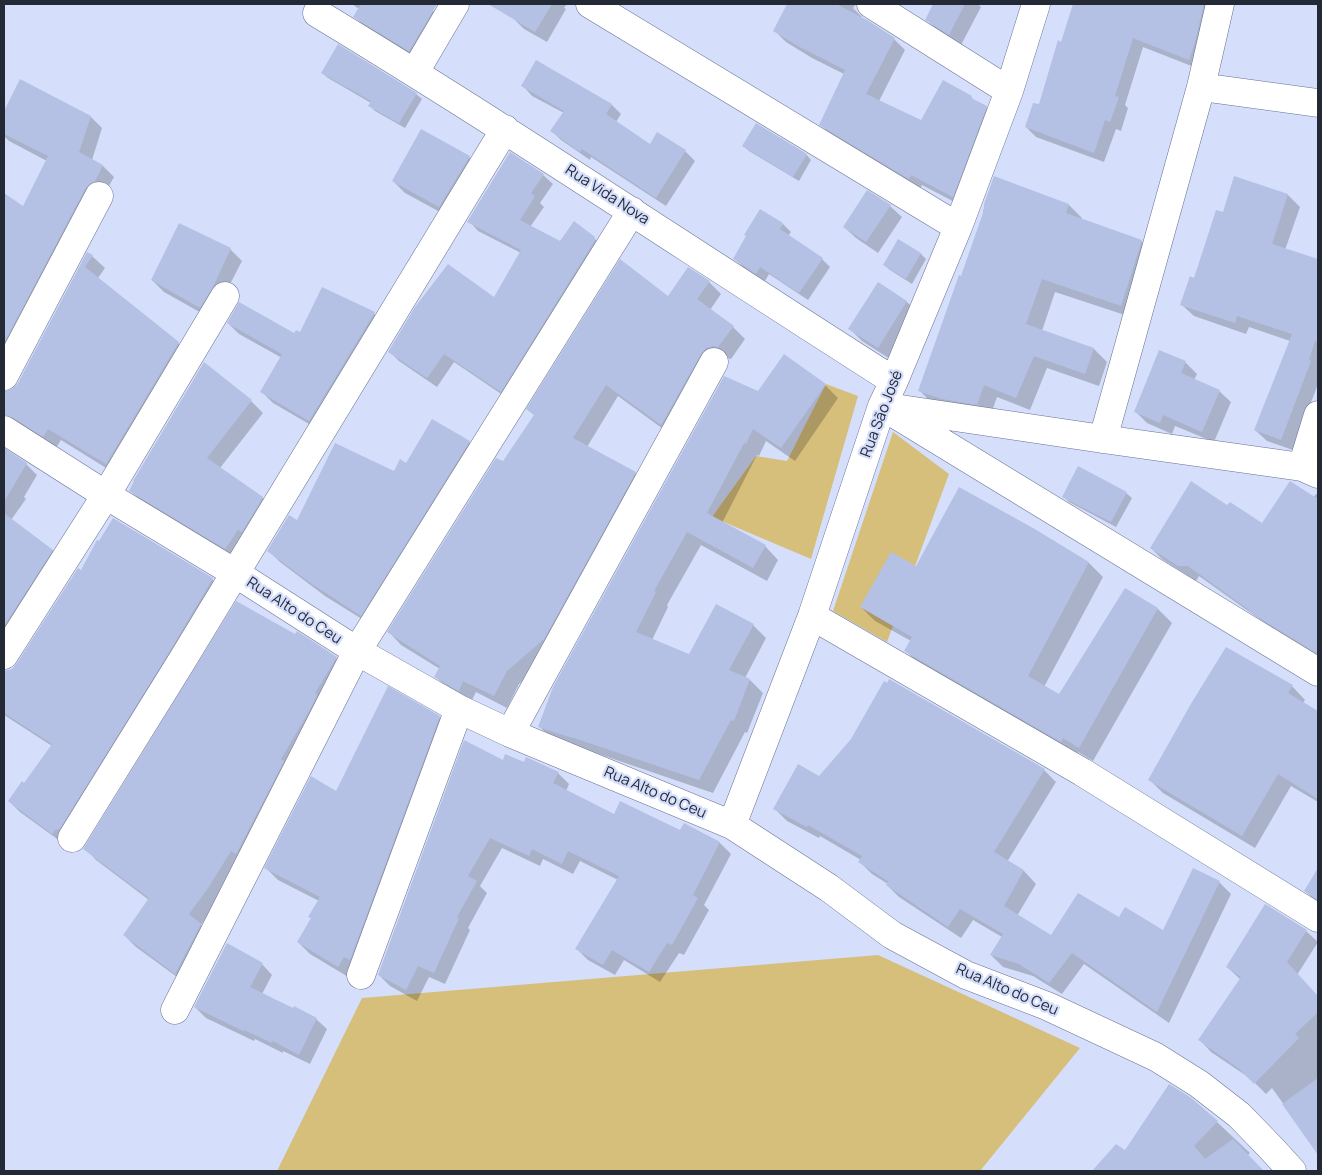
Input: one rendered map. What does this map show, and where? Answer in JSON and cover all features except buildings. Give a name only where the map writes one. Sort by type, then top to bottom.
[{"type":"street","points":[[415,72],[455,4]]},
{"type":"street","points":[[590,4],[958,227]]},
{"type":"street","points":[[871,4],[1009,91]]},
{"type":"street","name":"Rua São José","points":[[732,825],[812,616],[882,406],[958,227],[1009,91],[1036,4]]},
{"type":"street","points":[[1103,439],[1201,87],[1220,4]]},
{"type":"street","name":"Rua Vida Nova","points":[[317,13],[505,129],[894,381]]},
{"type":"street","points":[[1201,87],[1318,103]]},
{"type":"street","points":[[72,838],[505,129]]},
{"type":"street","points":[[4,376],[99,196]]},
{"type":"street","points":[[175,1010],[357,651],[632,211]]},
{"type":"street","points":[[4,655],[106,495],[226,296]]},
{"type":"street","points":[[510,733],[714,362]]},
{"type":"street","points":[[882,406],[1310,471],[1318,415]]},
{"type":"street","points":[[882,406],[1318,672]]},
{"type":"street","name":"Rua Alto do Ceu","points":[[4,430],[357,651],[459,709],[510,733],[732,825],[829,888],[892,935],[966,975],[1047,1006],[1156,1057],[1199,1084],[1239,1115],[1292,1171]]},
{"type":"street","points":[[812,616],[1082,772],[1318,918]]},
{"type":"street","points":[[361,974],[459,709]]},
{"type":"shaded area","points":[[826,384],[858,396],[811,559],[712,517],[756,456],[787,461]]},
{"type":"shaded area","points":[[893,432],[949,474],[887,642],[833,611]]},
{"type":"shaded area","points":[[878,955],[1080,1048],[980,1171],[277,1171],[362,998]]}]
